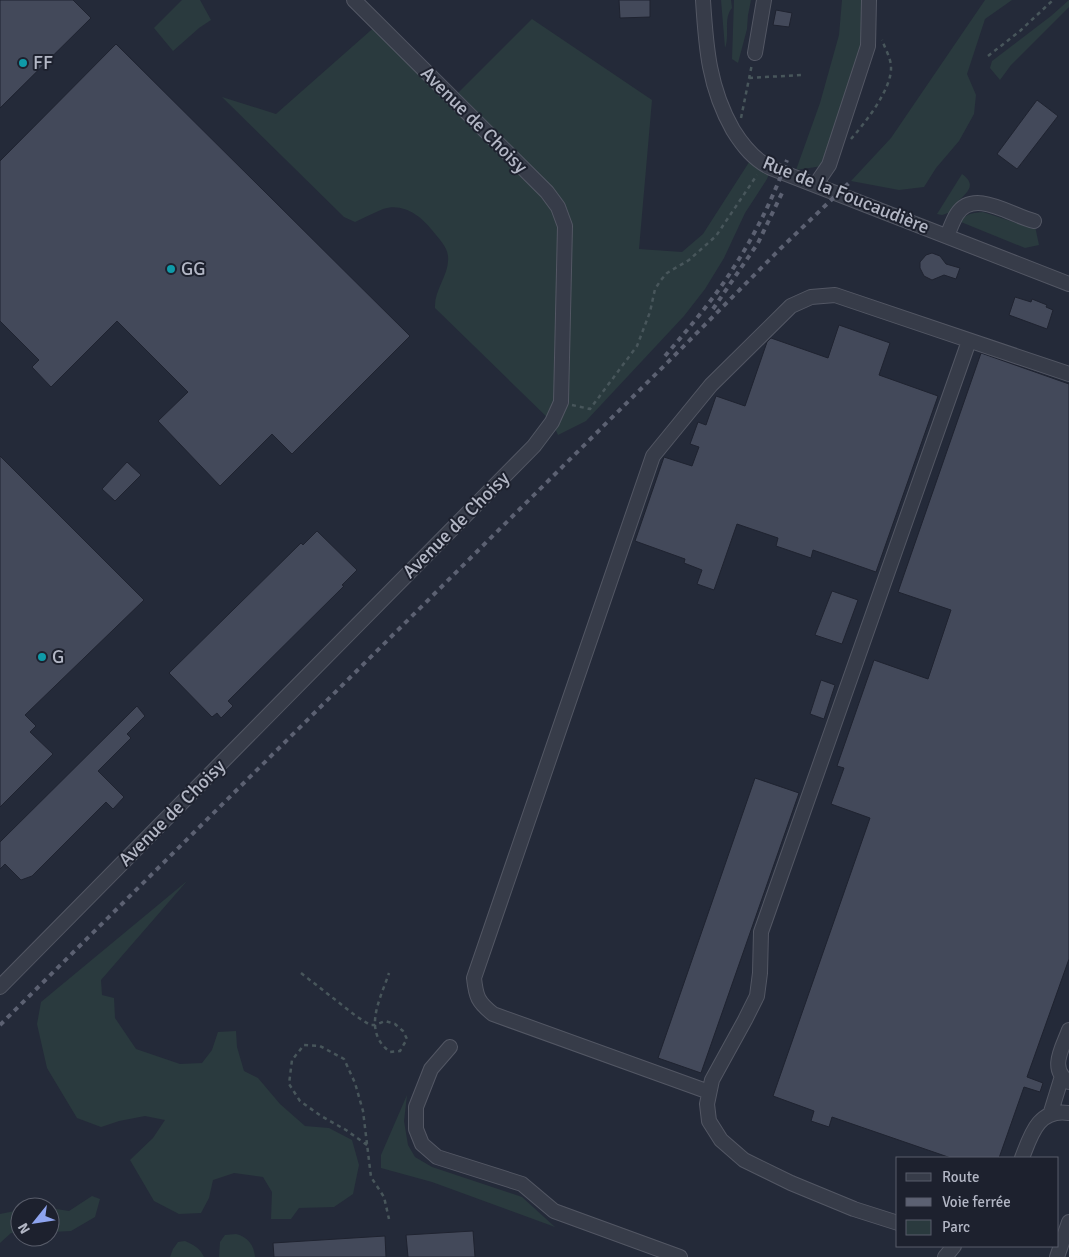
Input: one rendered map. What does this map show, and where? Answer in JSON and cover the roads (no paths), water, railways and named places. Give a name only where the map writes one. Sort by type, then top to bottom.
[{"type":"street","name":"Avenue de Choisy","points":[[0,987],[534,446],[552,422],[561,402],[565,226],[558,207],[547,192],[354,0]]},
{"type":"street","name":"Rue de la Foucaudière","points":[[703,0],[707,53],[712,79],[722,109],[736,136],[753,156],[764,165],[1069,284]]},
{"type":"street","points":[[755,53],[764,0]]},
{"type":"street","points":[[816,184],[829,165],[868,46],[869,0]]},
{"type":"street","points":[[946,236],[958,213],[969,205],[984,202],[1005,206],[1017,202]]},
{"type":"street","points":[[984,202],[1034,222]]},
{"type":"street","points":[[709,1092],[493,1014],[482,1006],[476,996],[474,978],[652,456],[711,385],[738,358],[791,306],[811,297],[834,295],[1069,374]]},
{"type":"street","points":[[896,1222],[854,1209],[791,1183],[744,1160],[721,1140],[710,1121],[706,1104],[712,1080],[757,996],[762,932],[969,341]]},
{"type":"street","points":[[1050,1115],[1065,1079],[1057,1067],[1069,1030]]},
{"type":"street","points":[[450,1048],[431,1069],[416,1108],[416,1129],[422,1144],[436,1157],[522,1184],[554,1211],[680,1257]]},
{"type":"street","points":[[1022,1157],[1033,1130],[1042,1119],[1061,1112],[1069,1114]]},
{"type":"street","points":[[1057,1257],[1069,1222]]},
{"type":"street","points":[[945,1257],[953,1247]]},
{"type":"railway","points":[[665,356],[710,302],[742,254],[764,215],[787,160]]},
{"type":"railway","points":[[0,1025],[781,248],[851,181]]},
{"type":"railway","points":[[713,309],[758,243],[782,193]]},
{"type":"place","name":"FF","points":[[23,63]]},
{"type":"place","name":"GG","points":[[171,269]]},
{"type":"place","name":"G","points":[[42,657]]}]
